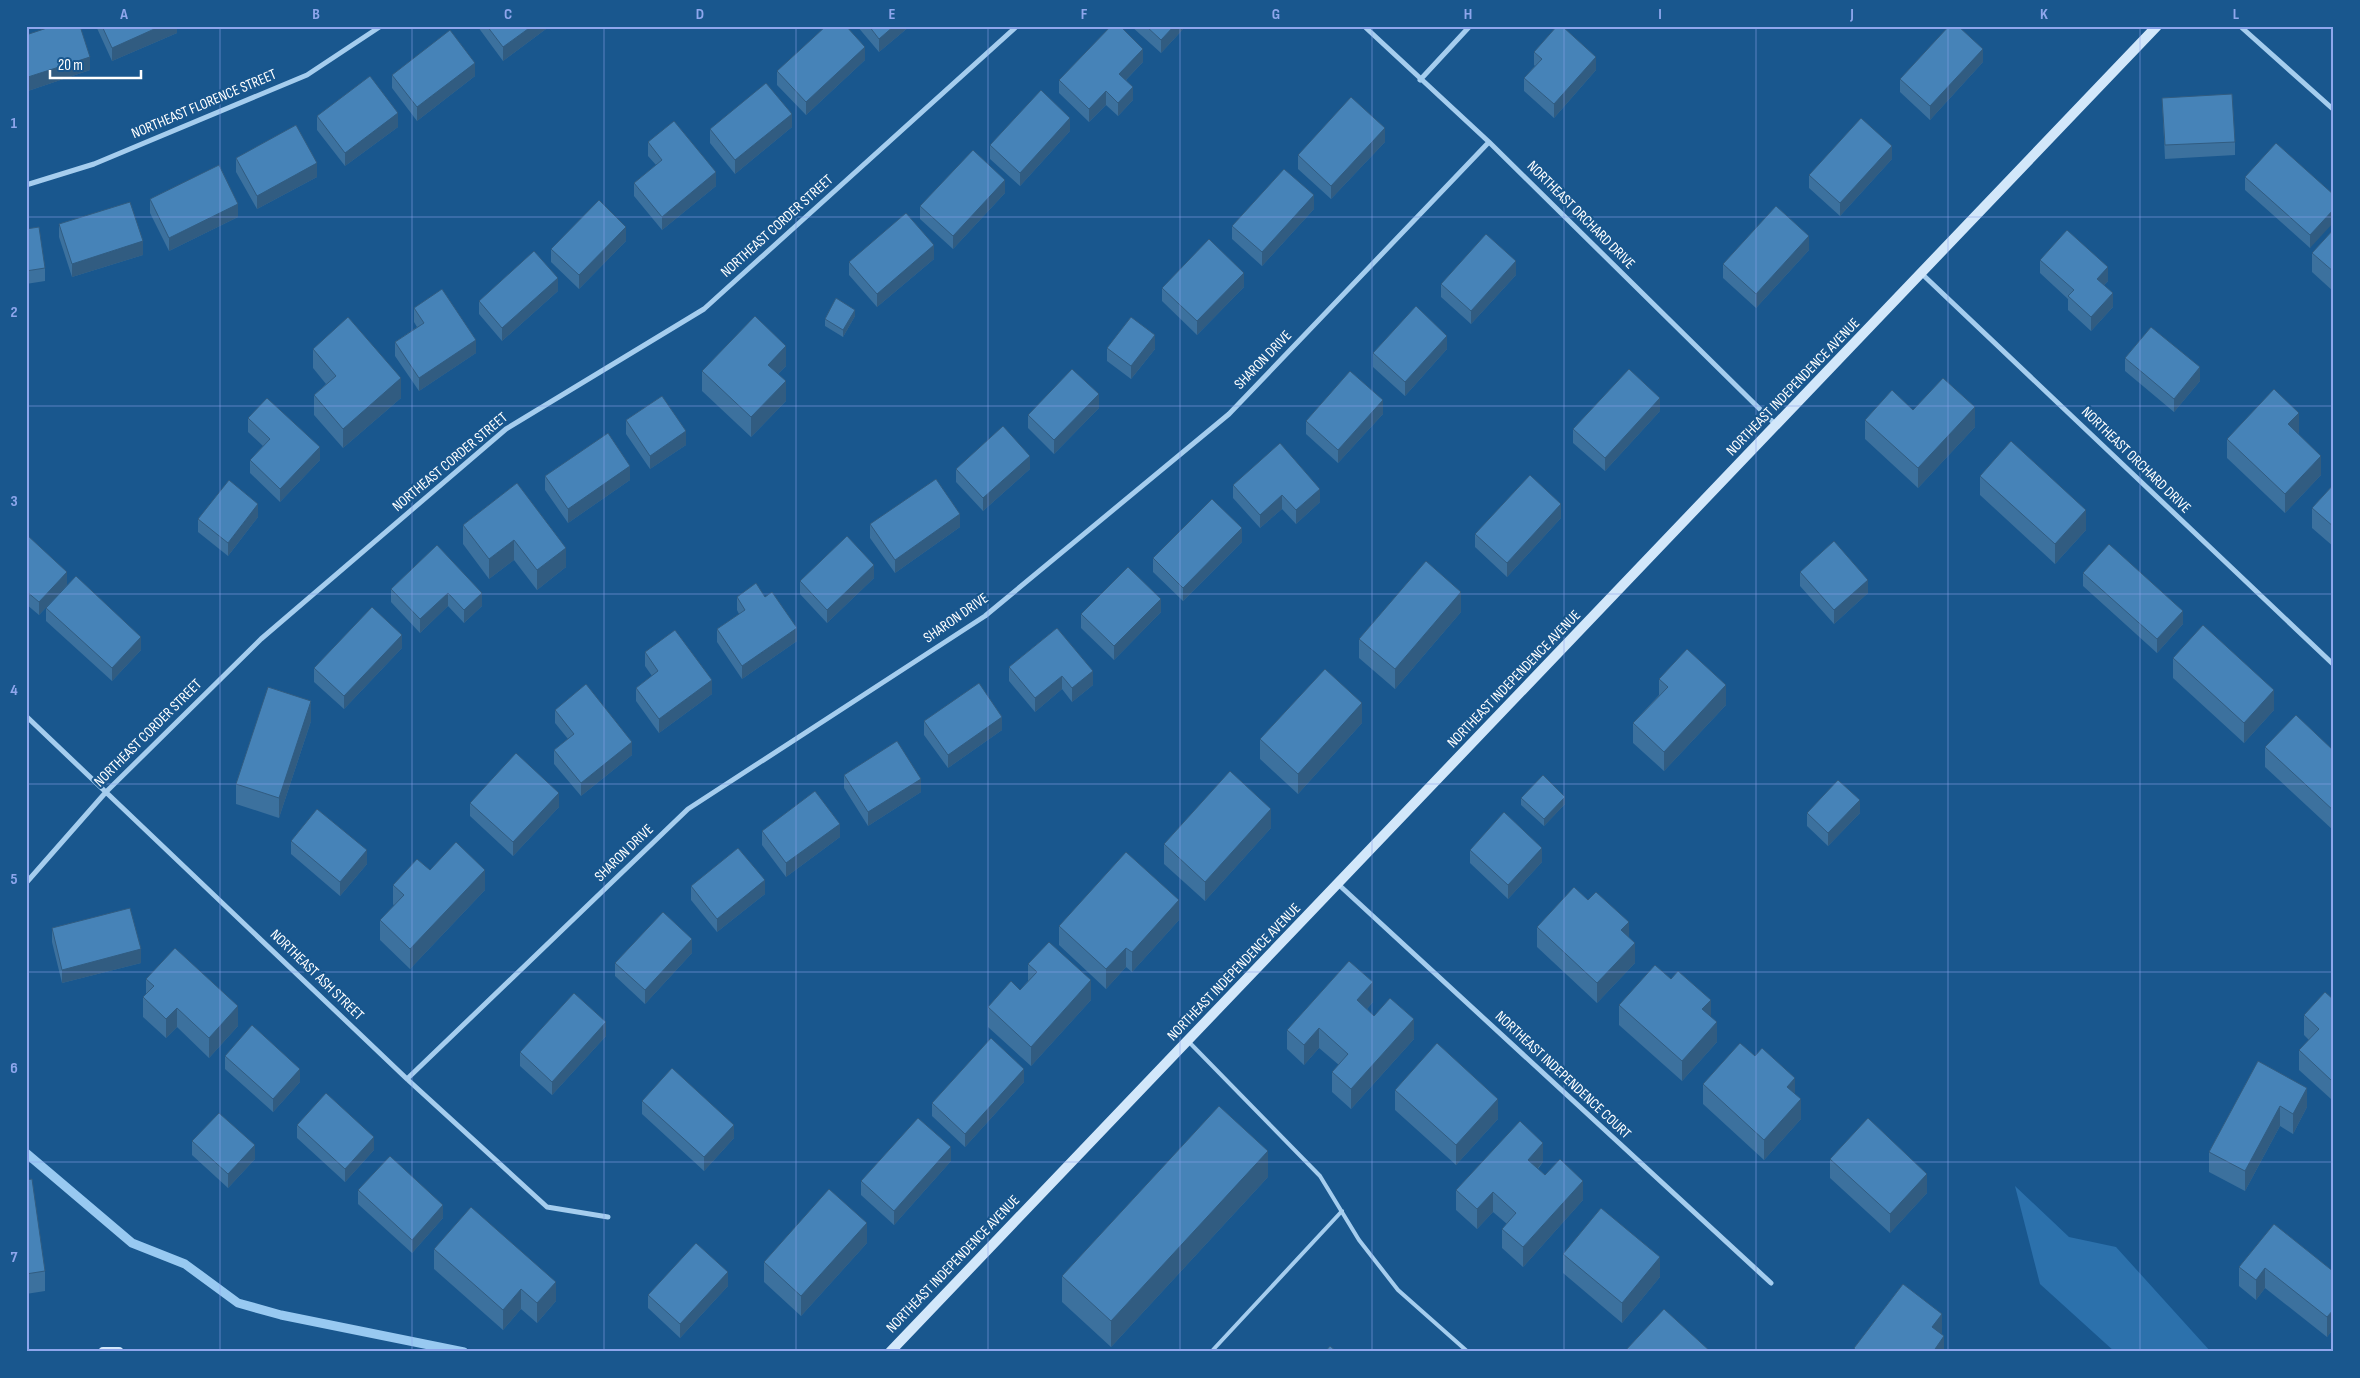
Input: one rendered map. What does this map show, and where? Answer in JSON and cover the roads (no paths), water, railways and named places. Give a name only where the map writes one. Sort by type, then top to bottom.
[{"type":"street","name":"NORTHEAST FLORENCE STREET","points":[[26,185],[94,164],[307,75],[381,26]]},
{"type":"street","name":"NORTHEAST CORDER STREET","points":[[26,883],[106,792],[261,639],[506,429],[704,309],[1017,26]]},
{"type":"street","name":"NORTHEAST ORCHARD DRIVE","points":[[1364,26],[1489,142],[1777,426]]},
{"type":"street","points":[[1420,80],[1470,26]]},
{"type":"street","name":"NORTHEAST INDEPENDENCE AVENUE","points":[[890,1352],[1777,426],[2157,26]]},
{"type":"street","points":[[2240,26],[2334,110]]},
{"type":"street","name":"SHARON DRIVE","points":[[407,1079],[688,809],[985,616],[1229,414],[1489,142]]},
{"type":"street","name":"NORTHEAST ORCHARD DRIVE","points":[[1921,274],[2334,665]]},
{"type":"street","name":"NORTHEAST ASH STREET","points":[[26,716],[407,1079],[547,1207],[608,1217]]},
{"type":"street","name":"NORTHEAST INDEPENDENCE COURT","points":[[1338,884],[1771,1283]]},
{"type":"street","points":[[103,1352],[119,1352]]},
{"type":"lane","points":[[1188,1041],[1320,1176],[1359,1240],[1398,1290],[1468,1352]]},
{"type":"lane","points":[[1211,1352],[1342,1211]]},
{"type":"waterway","points":[[26,1153],[132,1243],[185,1264],[238,1303],[281,1315],[464,1352]]}]
